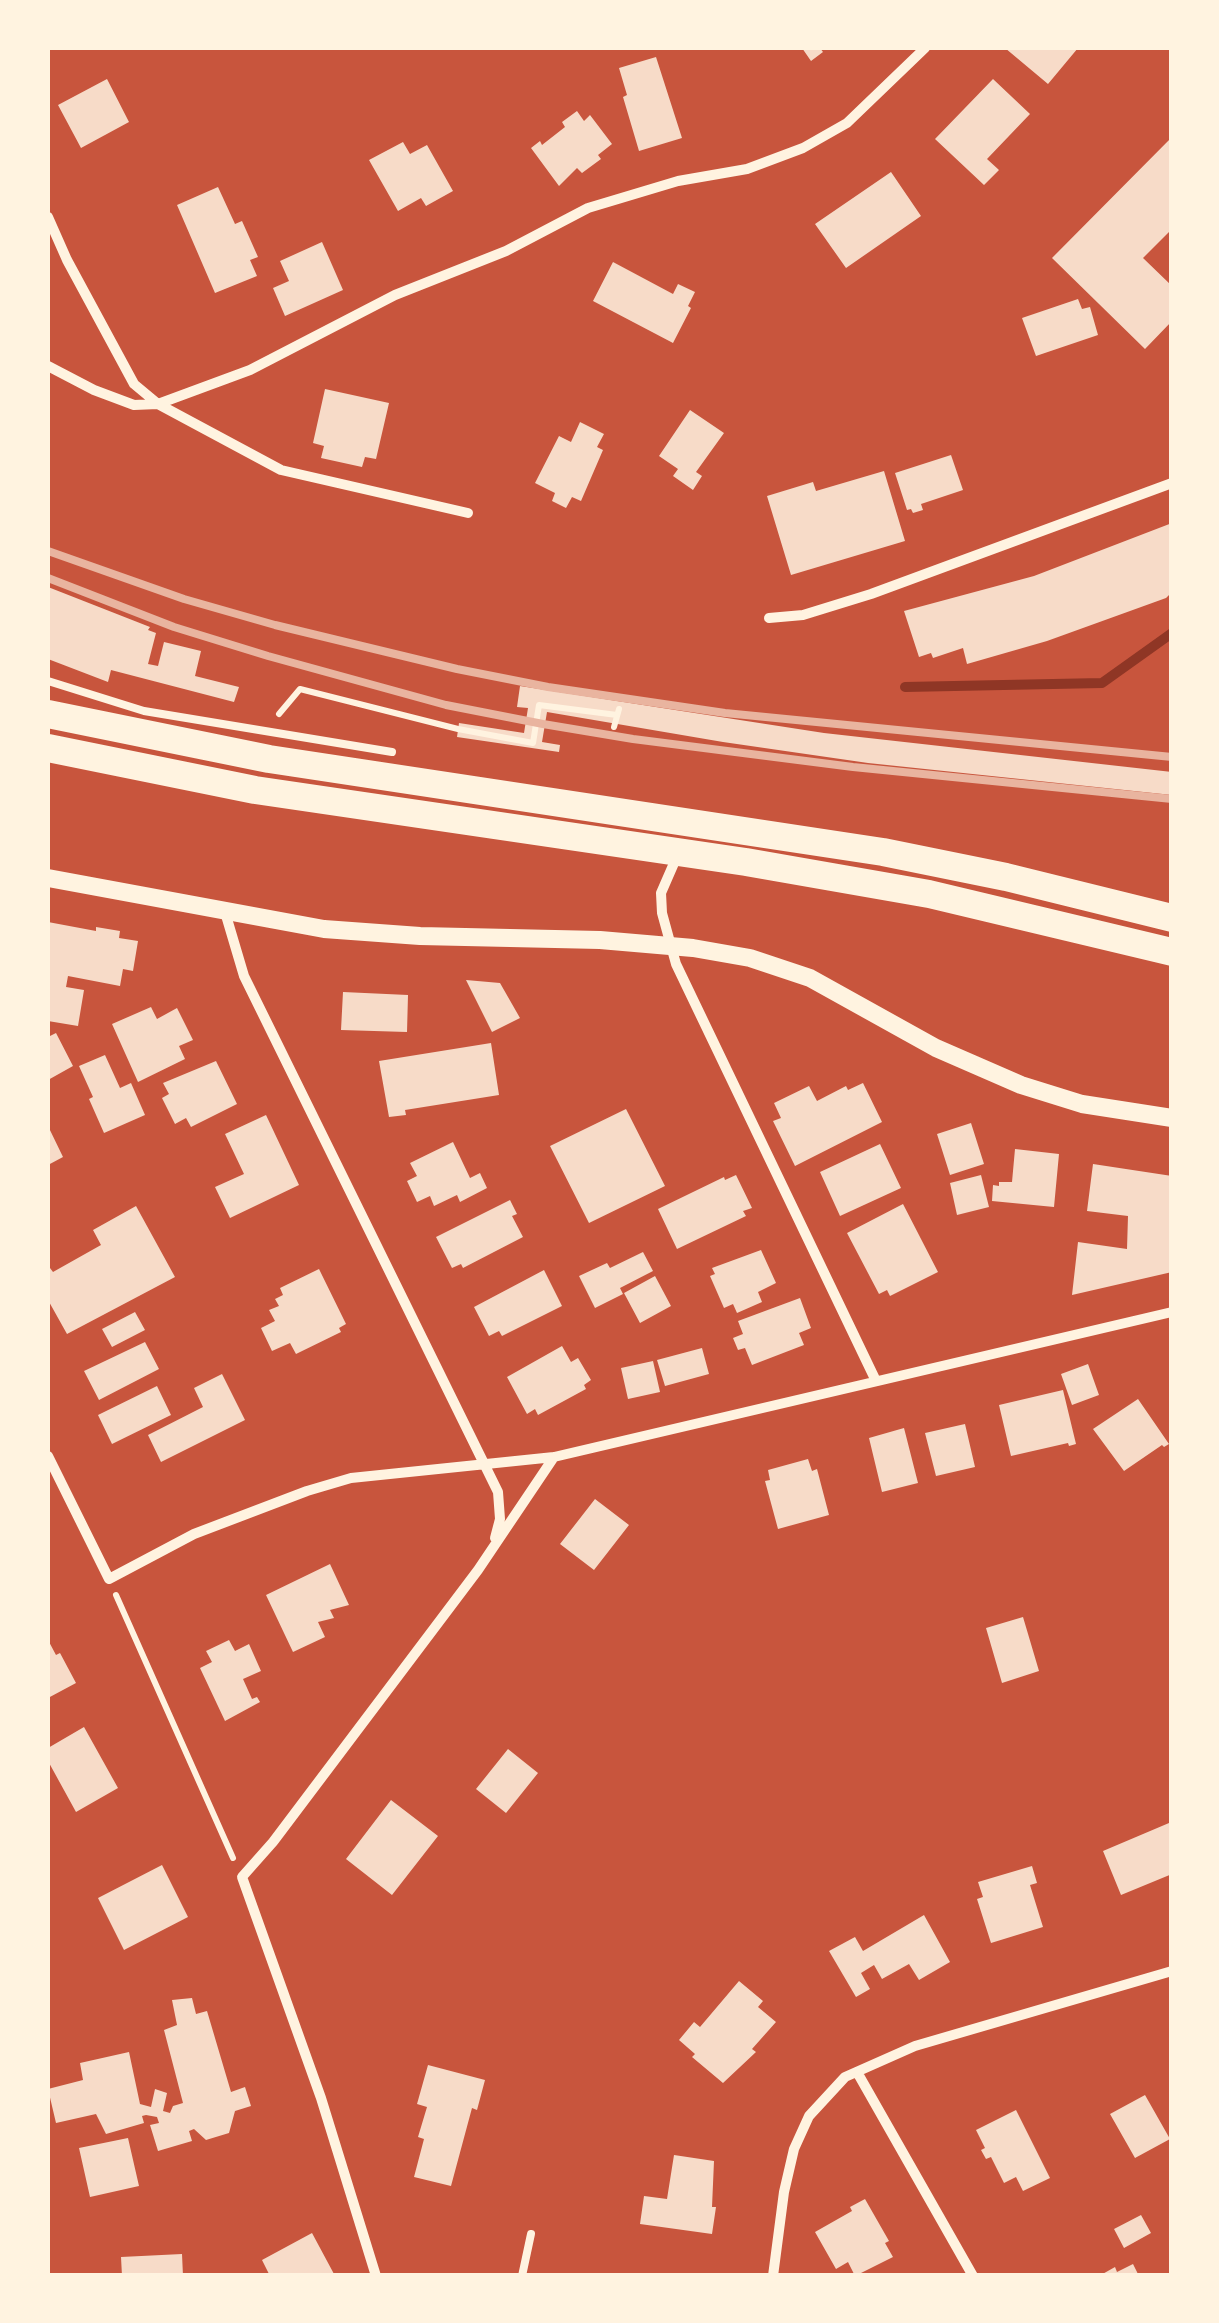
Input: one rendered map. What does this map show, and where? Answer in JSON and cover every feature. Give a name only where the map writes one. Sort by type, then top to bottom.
[{"type":"highway","points":[[48,714],[690,838],[1172,952]]},
{"type":"highway","points":[[48,748],[255,790],[945,864],[1172,918]]},
{"type":"street","points":[[48,366],[134,405],[158,404],[250,370],[395,295],[506,250],[588,208],[678,180],[747,169],[803,148],[847,123],[924,48]]},
{"type":"street","points":[[48,217],[134,384],[158,404],[280,470],[468,513]]},
{"type":"street","points":[[769,618],[803,615],[871,594],[1172,483]]},
{"type":"street","points":[[690,838],[664,878],[661,894],[670,946],[876,1381]]},
{"type":"street","points":[[48,878],[324,929],[600,940],[750,958],[790,970],[936,1048],[1036,1090],[1082,1104],[1172,1118]]},
{"type":"street","points":[[225,912],[244,976],[498,1492],[500,1519],[478,1570]]},
{"type":"street","points":[[48,1456],[110,1579],[194,1534],[352,1478],[554,1457],[1172,1312]]},
{"type":"street","points":[[376,2276],[321,2098],[242,1877],[273,1842],[478,1570],[554,1457]]},
{"type":"street","points":[[773,2276],[794,2150],[809,2116],[845,2077],[915,2046],[1172,1971]]},
{"type":"street","points":[[857,2072],[973,2276]]},
{"type":"lane","points":[[48,680],[144,711],[392,752]]},
{"type":"lane","points":[[522,2276],[531,2234]]},
{"type":"path","points":[[264,732],[300,689],[458,729],[534,742],[539,705],[618,712],[614,727]]},
{"type":"path","points":[[110,1579],[242,1877]]},
{"type":"building","points":[[802,48],[820,48],[823,52],[811,61]]},
{"type":"building","points":[[1005,48],[1078,48],[1048,84]]},
{"type":"building","points":[[656,57],[682,138],[639,151],[619,68]]},
{"type":"building","points":[[107,79],[129,122],[81,148],[58,105]]},
{"type":"building","points":[[993,79],[1030,114],[987,159],[999,170],[984,185],[935,139]]},
{"type":"building","points":[[577,111],[584,121],[590,115],[612,144],[598,155],[601,159],[582,173],[577,168],[559,186],[531,148],[540,141],[542,145],[565,127],[562,122]]},
{"type":"building","points":[[1172,137],[1172,229],[1143,258],[1172,286],[1172,321],[1145,349],[1052,258]]},
{"type":"building","points":[[403,142],[410,154],[427,145],[453,191],[426,206],[421,198],[398,211],[369,160]]},
{"type":"building","points":[[891,172],[921,216],[846,268],[815,224]]},
{"type":"building","points":[[218,187],[235,224],[242,221],[258,257],[250,260],[257,276],[215,293],[177,205]]},
{"type":"building","points":[[322,242],[343,290],[285,316],[273,288],[289,281],[280,261]]},
{"type":"building","points":[[613,262],[673,294],[678,284],[695,292],[673,343],[593,301]]},
{"type":"building","points":[[1078,299],[1082,309],[1090,307],[1098,335],[1036,356],[1022,318]]},
{"type":"building","points":[[325,389],[389,403],[376,459],[365,457],[362,467],[321,458],[324,446],[313,443]]},
{"type":"building","points":[[690,410],[724,433],[696,472],[702,476],[693,490],[673,476],[678,469],[659,456]]},
{"type":"building","points":[[580,422],[604,434],[597,447],[603,450],[581,501],[572,497],[566,508],[552,501],[555,493],[535,483],[559,436],[571,442]]},
{"type":"building","points":[[951,455],[963,490],[921,504],[923,510],[907,510],[895,473]]},
{"type":"building","points":[[884,471],[905,541],[791,575],[767,496],[813,482],[816,491]]},
{"type":"building","points":[[1172,523],[1172,592],[1166,598],[1047,641],[967,664],[963,648],[933,658],[931,653],[919,657],[904,611],[1034,576]]},
{"type":"building","points":[[48,587],[150,627],[148,630],[156,633],[148,664],[158,666],[164,642],[201,651],[195,676],[239,687],[234,702],[111,670],[108,682],[48,659]]},
{"type":"building","points":[[520,686],[824,733],[1172,772],[1172,795],[868,763],[547,712],[542,742],[560,745],[559,752],[457,737],[459,723],[524,733],[528,708],[517,707]]},
{"type":"building","points":[[48,922],[120,931],[119,938],[138,941],[133,971],[123,969],[120,986],[68,976],[66,987],[84,990],[78,1026],[48,1021]]},
{"type":"building","points":[[466,980],[500,983],[520,1018],[492,1032]]},
{"type":"building","points":[[343,992],[408,995],[407,1032],[341,1030]]},
{"type":"building","points":[[151,1007],[157,1019],[177,1008],[193,1040],[179,1046],[185,1059],[138,1082],[112,1024]]},
{"type":"building","points":[[56,1033],[73,1066],[48,1080],[48,1037]]},
{"type":"building","points":[[491,1043],[499,1095],[405,1110],[406,1115],[389,1117],[379,1061]]},
{"type":"building","points":[[105,1055],[120,1088],[131,1083],[145,1115],[104,1133],[79,1066]]},
{"type":"building","points":[[216,1061],[237,1104],[191,1127],[186,1118],[175,1124],[162,1098],[169,1094],[163,1083]]},
{"type":"building","points":[[863,1083],[882,1122],[795,1166],[773,1121],[781,1118],[774,1103],[809,1086],[817,1101],[846,1086],[848,1090]]},
{"type":"building","points":[[626,1109],[665,1186],[589,1223],[550,1146]]},
{"type":"building","points":[[266,1115],[299,1185],[230,1218],[215,1187],[244,1174],[225,1134]]},
{"type":"building","points":[[971,1123],[984,1164],[950,1175],[937,1134]]},
{"type":"building","points":[[48,1126],[63,1157],[48,1165]]},
{"type":"building","points":[[453,1142],[470,1178],[480,1173],[487,1188],[460,1202],[457,1195],[434,1206],[430,1196],[417,1202],[407,1181],[417,1176],[410,1163]]},
{"type":"building","points":[[880,1144],[901,1188],[840,1216],[820,1172]]},
{"type":"building","points":[[1015,1149],[1059,1154],[1054,1207],[992,1201],[993,1185],[1012,1182]]},
{"type":"building","points":[[1093,1164],[1172,1176],[1172,1272],[1072,1295],[1078,1242],[1127,1249],[1128,1216],[1087,1211]]},
{"type":"building","points":[[736,1175],[752,1208],[743,1211],[746,1216],[677,1249],[658,1209]]},
{"type":"building","points":[[981,1175],[989,1207],[957,1215],[950,1183]]},
{"type":"building","points":[[510,1200],[517,1214],[512,1216],[523,1237],[463,1268],[461,1264],[452,1268],[436,1237]]},
{"type":"building","points":[[903,1204],[938,1272],[890,1296],[887,1290],[879,1294],[847,1233]]},
{"type":"building","points":[[136,1206],[175,1277],[67,1334],[48,1300],[48,1270],[53,1272],[101,1245],[93,1230]]},
{"type":"building","points":[[761,1250],[776,1283],[758,1292],[762,1302],[737,1313],[733,1304],[724,1308],[710,1276],[715,1274],[712,1268]]},
{"type":"building","points":[[643,1252],[653,1271],[620,1288],[623,1294],[595,1308],[579,1276],[607,1263],[610,1268]]},
{"type":"building","points":[[319,1269],[346,1324],[339,1328],[341,1332],[296,1354],[290,1343],[272,1351],[261,1328],[275,1321],[269,1310],[279,1306],[275,1299],[283,1295],[280,1288]]},
{"type":"building","points":[[544,1270],[562,1306],[502,1336],[499,1331],[489,1336],[474,1307]]},
{"type":"building","points":[[655,1276],[671,1306],[640,1323],[624,1293]]},
{"type":"building","points":[[800,1298],[811,1328],[799,1333],[804,1345],[752,1365],[745,1348],[738,1350],[733,1338],[743,1334],[738,1321]]},
{"type":"building","points":[[135,1312],[145,1330],[112,1347],[102,1329]]},
{"type":"building","points":[[145,1342],[159,1369],[99,1400],[84,1371]]},
{"type":"building","points":[[562,1346],[571,1362],[578,1358],[591,1380],[584,1385],[586,1389],[538,1415],[535,1409],[527,1414],[507,1377]]},
{"type":"building","points":[[702,1348],[709,1374],[665,1386],[657,1360]]},
{"type":"building","points":[[653,1361],[660,1392],[628,1399],[621,1368]]},
{"type":"building","points":[[1088,1364],[1099,1395],[1072,1405],[1061,1374]]},
{"type":"building","points":[[222,1374],[245,1420],[161,1462],[148,1435],[203,1407],[194,1388]]},
{"type":"building","points":[[157,1386],[171,1415],[112,1444],[98,1415]]},
{"type":"building","points":[[1063,1390],[1076,1444],[1011,1456],[999,1405]]},
{"type":"building","points":[[1138,1399],[1169,1444],[1124,1471],[1093,1429]]},
{"type":"building","points":[[965,1424],[975,1467],[936,1476],[925,1433]]},
{"type":"building","points":[[904,1428],[918,1483],[882,1492],[869,1438]]},
{"type":"building","points":[[808,1459],[812,1471],[817,1469],[829,1515],[778,1529],[765,1481],[770,1480],[768,1470]]},
{"type":"building","points":[[595,1499],[629,1525],[594,1570],[560,1544]]},
{"type":"building","points":[[330,1564],[349,1605],[330,1610],[334,1618],[318,1622],[325,1637],[293,1652],[266,1595]]},
{"type":"building","points":[[1023,1617],[1039,1671],[1002,1683],[986,1628]]},
{"type":"building","points":[[48,1640],[76,1683],[48,1698]]},
{"type":"building","points":[[229,1640],[235,1651],[249,1644],[261,1671],[243,1679],[252,1699],[257,1697],[260,1702],[225,1721],[200,1668],[212,1662],[206,1651]]},
{"type":"building","points":[[84,1727],[118,1788],[76,1812],[48,1761],[48,1748]]},
{"type":"building","points":[[508,1749],[538,1773],[506,1813],[476,1789]]},
{"type":"building","points":[[391,1800],[438,1836],[392,1895],[346,1859]]},
{"type":"building","points":[[1169,1823],[1172,1874],[1121,1895],[1103,1851]]},
{"type":"building","points":[[162,1865],[188,1917],[124,1950],[98,1898]]},
{"type":"building","points":[[1032,1866],[1037,1883],[1030,1885],[1043,1927],[991,1943],[977,1899],[983,1897],[978,1882]]},
{"type":"building","points":[[924,1915],[950,1962],[919,1980],[909,1964],[882,1979],[874,1965],[861,1973],[870,1989],[856,1997],[829,1951],[855,1937],[863,1951]]},
{"type":"building","points":[[739,1981],[763,2001],[758,2007],[776,2022],[752,2049],[756,2052],[723,2083],[692,2057],[695,2054],[679,2040],[694,2022],[700,2027]]},
{"type":"building","points":[[192,1998],[196,2014],[207,2011],[231,2092],[245,2087],[251,2106],[235,2111],[229,2133],[206,2140],[194,2129],[189,2131],[192,2141],[158,2151],[150,2125],[159,2123],[157,2117],[142,2116],[144,2123],[106,2134],[96,2114],[56,2123],[48,2089],[83,2080],[80,2063],[129,2052],[140,2104],[151,2107],[155,2089],[167,2093],[163,2111],[170,2113],[173,2106],[183,2103],[164,2030],[177,2025],[172,2000]]},
{"type":"building","points":[[428,2065],[485,2080],[477,2110],[472,2108],[451,2186],[414,2177],[424,2139],[418,2137],[427,2107],[417,2104]]},
{"type":"building","points":[[1145,2095],[1170,2139],[1135,2158],[1110,2114]]},
{"type":"building","points":[[1016,2110],[1050,2178],[1023,2191],[1016,2177],[1004,2183],[991,2157],[986,2159],[981,2150],[985,2148],[976,2130]]},
{"type":"building","points":[[128,2138],[139,2186],[90,2197],[79,2148]]},
{"type":"building","points":[[674,2155],[714,2161],[712,2207],[716,2207],[712,2234],[640,2224],[644,2196],[667,2199]]},
{"type":"building","points":[[865,2199],[889,2241],[885,2243],[893,2257],[855,2276],[848,2262],[836,2269],[815,2232]]},
{"type":"building","points":[[1141,2215],[1151,2233],[1124,2248],[1114,2229]]},
{"type":"building","points":[[312,2233],[334,2274],[270,2276],[262,2260]]},
{"type":"building","points":[[182,2254],[183,2276],[122,2276],[121,2257]]},
{"type":"building","points":[[1133,2264],[1139,2276],[1099,2276],[1115,2267],[1117,2272]]},
{"type":"waterway","points":[[905,687],[1102,683],[1172,633]]},
{"type":"railway","points":[[48,551],[184,599],[275,625],[548,687],[725,713],[1172,757]]},
{"type":"railway","points":[[48,578],[174,627],[446,705],[633,739],[853,767],[1172,799]]}]
